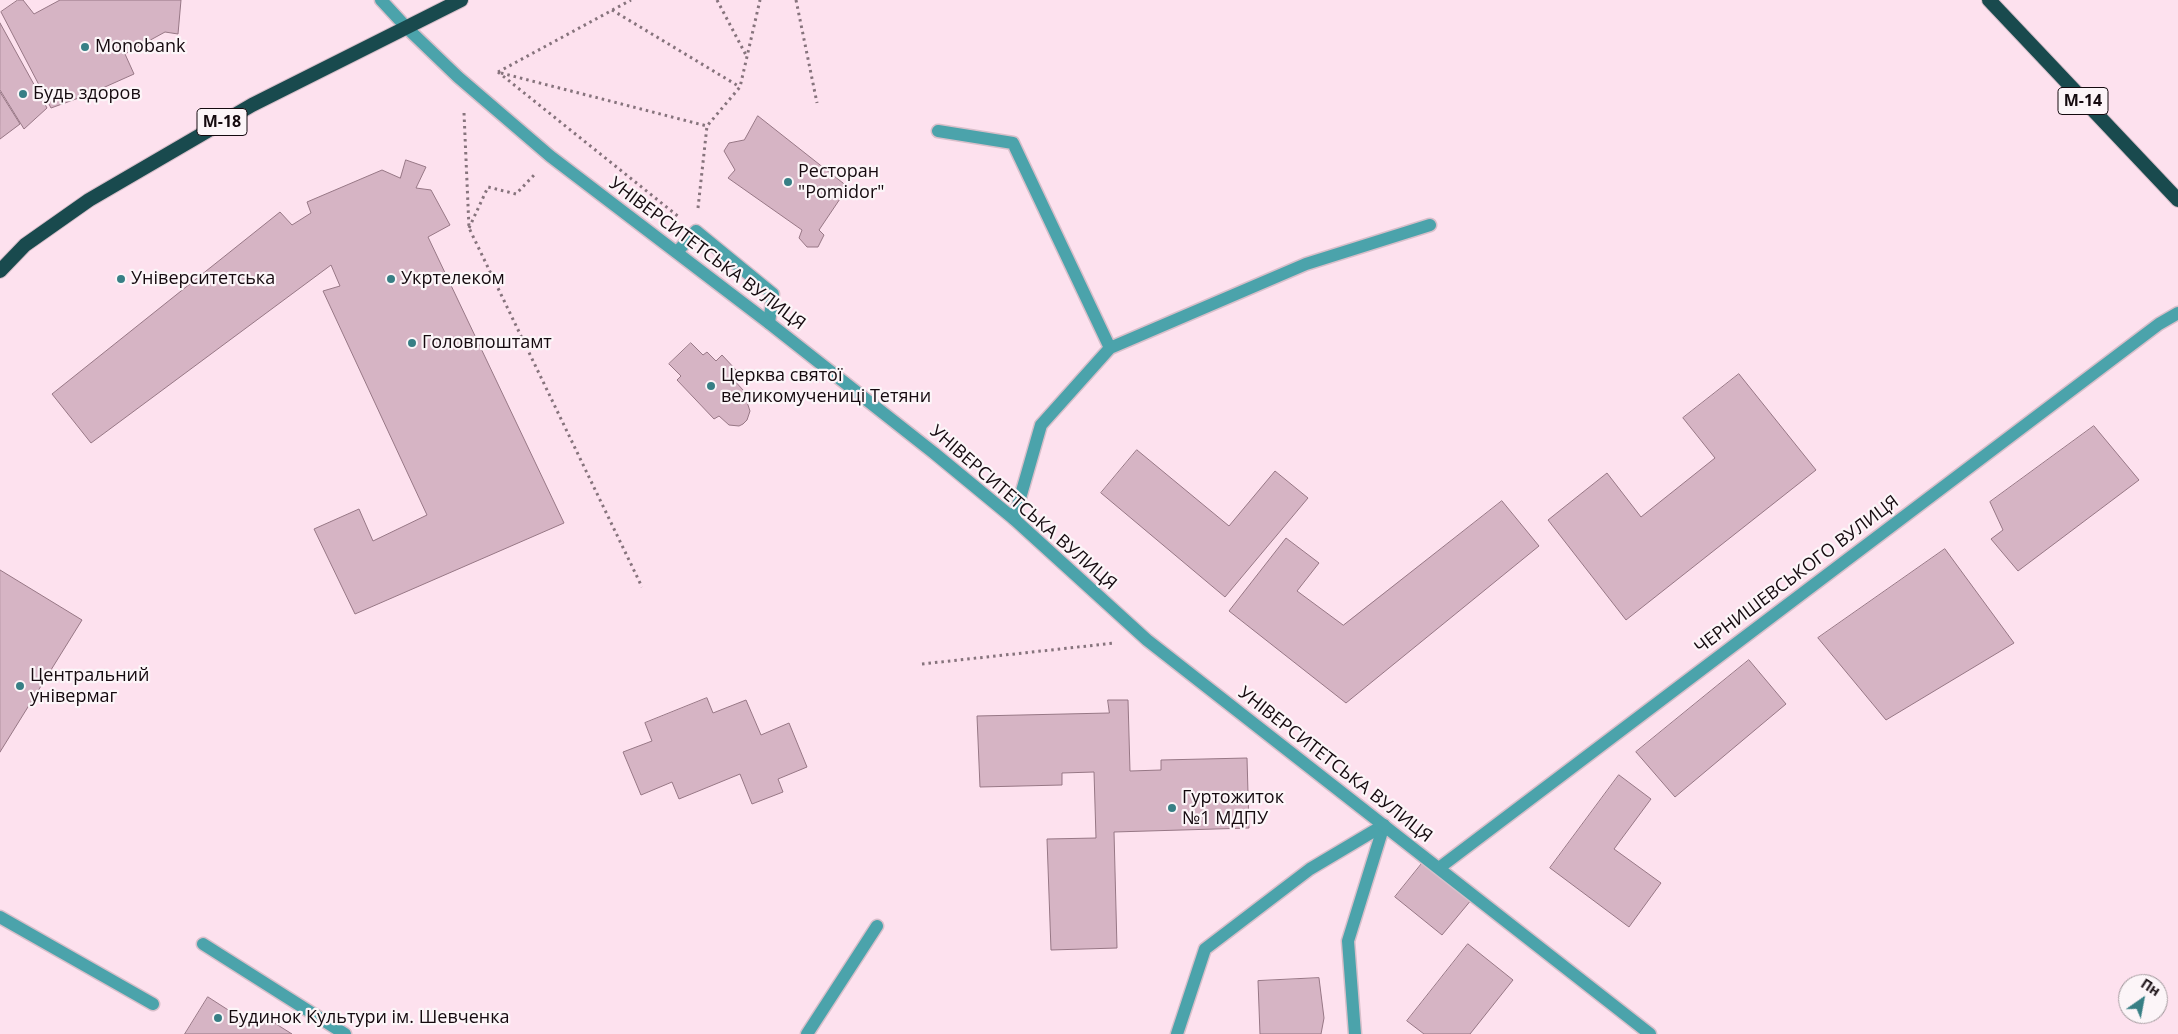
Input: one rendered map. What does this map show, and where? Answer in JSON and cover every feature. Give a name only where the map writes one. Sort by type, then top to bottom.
[{"type":"highway","name":"М-18","points":[[0,271],[26,246],[89,200],[252,105],[461,0]]},
{"type":"highway","name":"М-14","points":[[1989,0],[2178,200]]},
{"type":"street","name":"УНІВЕРСИТЕТСЬКА ВУЛИЦЯ","points":[[381,0],[458,77],[550,156],[769,323],[1014,519],[1146,640],[1650,1034]]},
{"type":"street","points":[[938,131],[1013,143],[1110,348]]},
{"type":"street","points":[[1014,519],[1041,425],[1110,348],[1306,264],[1430,225]]},
{"type":"street","points":[[677,252],[696,231],[773,294],[769,323]]},
{"type":"street","name":"ЧЕРНИШЕВСЬКОГО ВУЛИЦЯ","points":[[1439,868],[2151,330],[2178,313]]},
{"type":"street","points":[[1177,1034],[1205,949],[1310,869],[1384,825]]},
{"type":"street","points":[[1355,1034],[1348,941],[1384,825]]},
{"type":"street","points":[[0,917],[153,1004]]},
{"type":"street","points":[[807,1034],[877,926]]},
{"type":"street","points":[[202,944],[345,1034]]},
{"type":"path","points":[[498,72],[631,0]]},
{"type":"path","points":[[717,0],[747,58]]},
{"type":"path","points":[[696,231],[707,126],[740,87],[760,0]]},
{"type":"path","points":[[796,0],[817,103]]},
{"type":"path","points":[[612,10],[740,87]]},
{"type":"path","points":[[498,72],[707,126]]},
{"type":"path","points":[[498,72],[696,231]]},
{"type":"path","points":[[464,113],[469,228],[642,587]]},
{"type":"path","points":[[469,228],[488,187],[516,194],[550,156]]},
{"type":"path","points":[[922,664],[1146,640]]},
{"type":"building","points":[[18,0],[23,0],[34,14],[60,0],[181,0],[178,34],[165,32],[125,54],[134,74],[87,95],[51,108],[1,12]]},
{"type":"building","points":[[0,23],[47,108],[24,129],[0,90]]},
{"type":"building","points":[[0,92],[20,124],[0,139]]},
{"type":"building","points":[[758,116],[848,187],[819,230],[824,235],[818,247],[807,247],[799,238],[802,230],[728,178],[735,170],[724,151],[729,143],[744,140]]},
{"type":"building","name":"Головпоштамт","points":[[406,160],[426,167],[416,188],[431,190],[450,225],[428,237],[564,523],[355,614],[314,529],[359,509],[373,541],[427,515],[323,291],[340,286],[331,265],[91,443],[52,394],[280,212],[292,225],[311,213],[307,202],[382,170],[400,178]]},
{"type":"building","name":"Церква святої великомучениці Тетяни","points":[[691,343],[703,355],[707,352],[716,361],[722,355],[737,371],[731,377],[744,391],[740,395],[747,402],[750,411],[747,420],[743,424],[739,426],[729,425],[719,416],[714,419],[677,380],[681,376],[669,364]]},
{"type":"building","points":[[1739,374],[1816,470],[1626,620],[1548,520],[1607,473],[1641,517],[1715,458],[1683,418]]},
{"type":"building","points":[[2094,426],[2139,480],[2018,571],[1991,539],[2003,530],[1990,502]]},
{"type":"building","points":[[1137,450],[1229,526],[1275,471],[1308,498],[1225,597],[1101,493]]},
{"type":"building","points":[[1502,501],[1539,546],[1346,703],[1229,611],[1286,538],[1319,563],[1297,591],[1343,625]]},
{"type":"building","points":[[1945,549],[2014,643],[1886,720],[1818,638]]},
{"type":"building","name":"Центральний універмаг","points":[[0,570],[82,620],[0,752]]},
{"type":"building","points":[[1749,660],[1786,704],[1675,797],[1636,752]]},
{"type":"building","points":[[707,698],[713,713],[746,700],[761,735],[789,723],[807,767],[778,779],[783,792],[752,804],[740,774],[679,799],[672,782],[641,795],[623,752],[652,741],[645,723]]},
{"type":"building","name":"Гуртожиток №1 МДПУ","points":[[1108,700],[1128,700],[1130,771],[1161,770],[1161,760],[1247,758],[1249,828],[1114,832],[1117,948],[1051,950],[1047,839],[1096,838],[1094,772],[1062,773],[1062,785],[980,787],[977,716],[1109,713]]},
{"type":"building","points":[[1619,775],[1651,799],[1614,849],[1661,883],[1629,927],[1550,868]]},
{"type":"building","points":[[1424,861],[1472,899],[1442,935],[1395,897]]},
{"type":"building","points":[[1468,944],[1513,980],[1470,1034],[1424,1034],[1407,1021]]},
{"type":"building","points":[[1319,978],[1324,1018],[1321,1034],[1260,1034],[1258,981]]},
{"type":"building","name":"Будинок Культури ім. Шевченка","points":[[208,997],[250,1024],[257,1012],[292,1034],[185,1034]]},
{"type":"place","name":"Monobank","points":[[85,47]]},
{"type":"place","name":"Будь здоров","points":[[23,94]]},
{"type":"place","name":"Ресторан \"Pomidor\"","points":[[788,182]]},
{"type":"place","name":"Університетська","points":[[121,279]]},
{"type":"place","name":"Укртелеком","points":[[391,279]]},
{"type":"place","name":"Головпоштамт","points":[[412,343]]},
{"type":"place","name":"Церква святої великомучениці Тетяни","points":[[711,386]]},
{"type":"place","name":"Центральний універмаг","points":[[20,686]]},
{"type":"place","name":"Гуртожиток №1 МДПУ","points":[[1172,808]]},
{"type":"place","name":"Будинок Культури ім. Шевченка","points":[[218,1018]]}]
